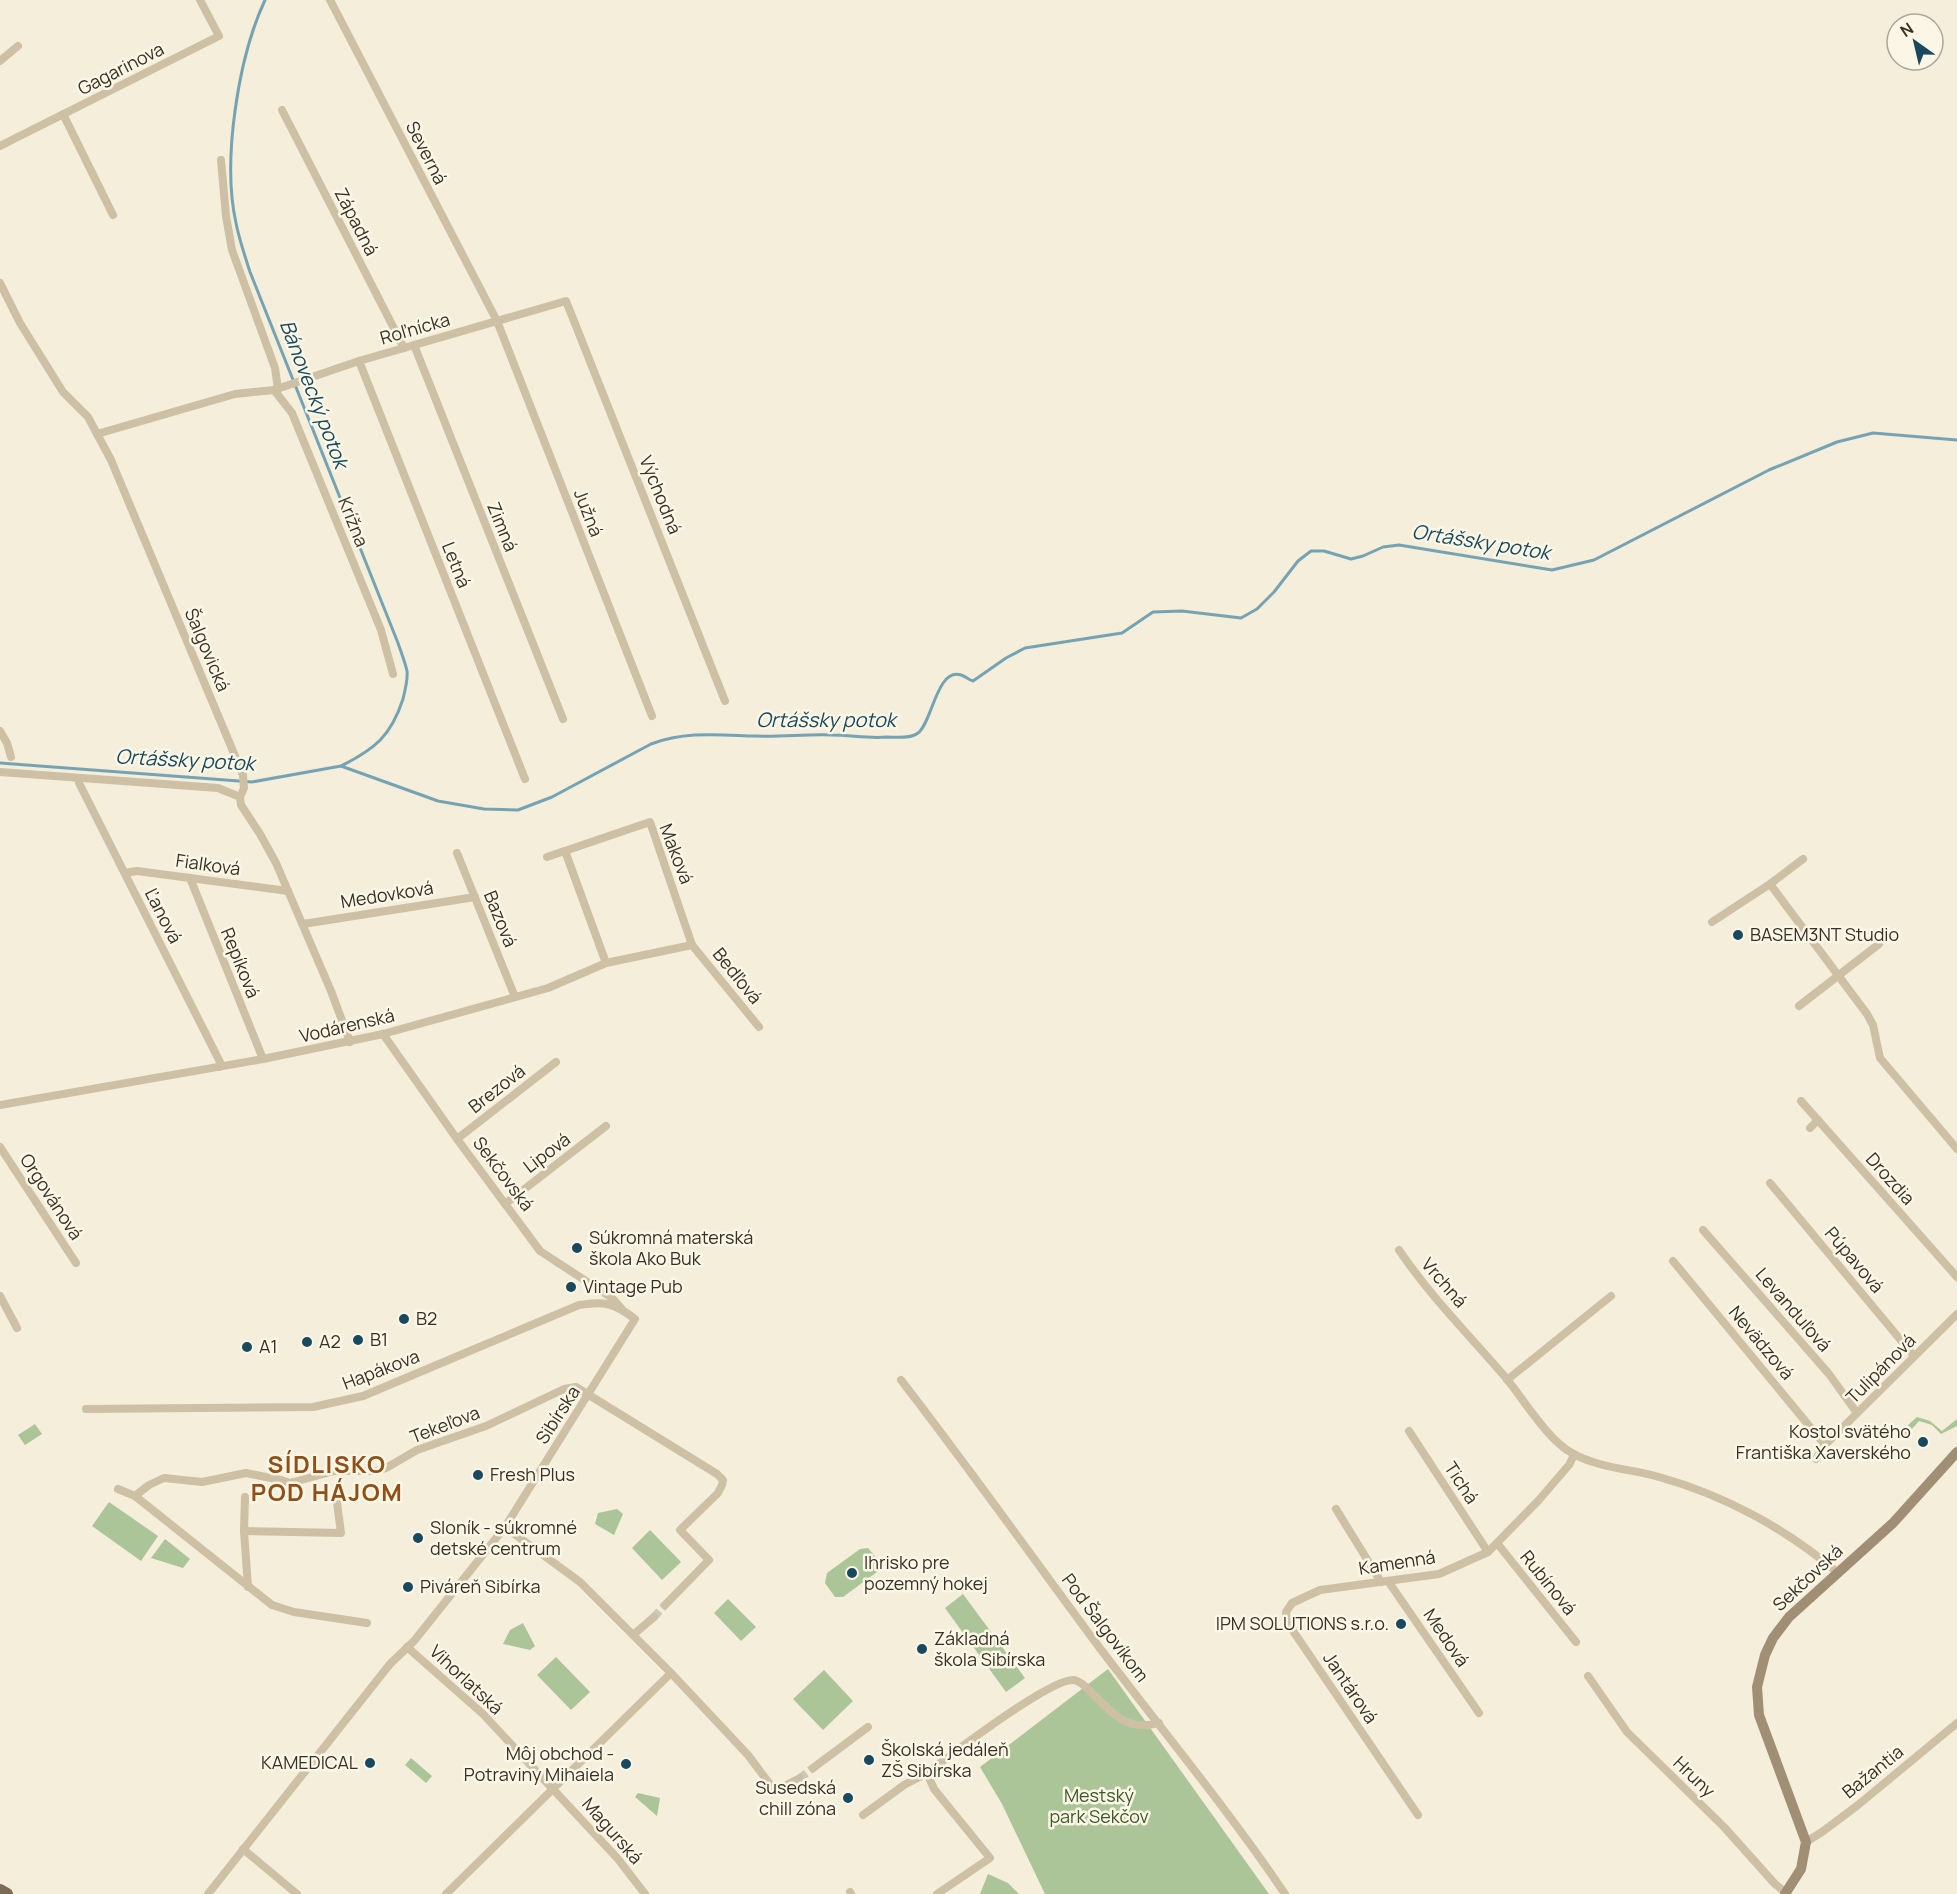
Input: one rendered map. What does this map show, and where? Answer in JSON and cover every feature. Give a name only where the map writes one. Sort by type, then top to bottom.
[{"type":"main road","points":[[0,1890],[7,1894]]},
{"type":"street","name":"Gagarinova","points":[[0,146],[219,36],[200,0]]},
{"type":"street","name":"Severná","points":[[330,0],[496,321]]},
{"type":"street","points":[[0,61],[18,46]]},
{"type":"street","name":"Západná","points":[[282,110],[404,348]]},
{"type":"street","points":[[63,114],[112,215]]},
{"type":"street","points":[[97,434],[235,394],[280,388],[275,368],[232,250],[221,160]]},
{"type":"street","name":"Šalgovická","points":[[0,283],[20,323],[63,392],[88,417],[111,460],[243,775],[244,788],[240,797]]},
{"type":"street","name":"Roľnícka","points":[[280,388],[359,361],[566,301]]},
{"type":"street","name":"Východná","points":[[566,301],[725,701]]},
{"type":"street","name":"Južná","points":[[496,321],[652,716]]},
{"type":"street","name":"Zimná","points":[[414,345],[563,719]]},
{"type":"street","name":"Letná","points":[[359,361],[525,779]]},
{"type":"street","name":"Krížna","points":[[280,388],[381,630],[393,674]]},
{"type":"street","points":[[0,731],[7,743],[11,758]]},
{"type":"street","points":[[0,772],[218,788],[240,797],[241,805],[266,844],[303,924],[346,1027],[350,1042]]},
{"type":"street","name":"Ľanová","points":[[78,778],[220,1062],[219,1067]]},
{"type":"street","name":"Maková","points":[[546,857],[650,822],[692,945]]},
{"type":"street","points":[[565,851],[606,963]]},
{"type":"street","name":"Bazová","points":[[457,853],[515,997]]},
{"type":"street","points":[[1713,922],[1770,884],[1803,858]]},
{"type":"street","name":"Fialková","points":[[124,873],[136,871],[288,891]]},
{"type":"street","name":"Repíková","points":[[190,878],[263,1059]]},
{"type":"street","points":[[1770,884],[1870,1020],[1880,1058],[1957,1149]]},
{"type":"street","name":"Medovková","points":[[303,924],[475,897]]},
{"type":"street","points":[[1799,1006],[1880,944]]},
{"type":"street","name":"Vodárenská","points":[[0,1105],[350,1042],[548,988],[606,963],[692,945]]},
{"type":"street","name":"Bedľová","points":[[692,945],[759,1027]]},
{"type":"street","name":"Sekčovská","points":[[382,1034],[540,1251],[612,1298],[621,1308]]},
{"type":"street","name":"Brezová","points":[[457,1139],[556,1062]]},
{"type":"street","name":"Drozdia","points":[[1801,1101],[1957,1277]]},
{"type":"street","points":[[1810,1128],[1818,1120]]},
{"type":"street","name":"Lipová","points":[[505,1204],[606,1126]]},
{"type":"street","name":"Orgovánová","points":[[0,1147],[76,1263]]},
{"type":"street","name":"Púpavová","points":[[1770,1183],[1914,1356]]},
{"type":"street","name":"Levanduľová","points":[[1703,1230],[1829,1374],[1857,1413]]},
{"type":"street","name":"Vrchná","points":[[1399,1250],[1424,1284],[1507,1380]]},
{"type":"street","name":"Nevädzová","points":[[1673,1261],[1826,1445]]},
{"type":"street","points":[[0,1296],[17,1328]]},
{"type":"street","points":[[1611,1296],[1507,1380],[1556,1442],[1574,1455],[1679,1483],[1733,1506],[1786,1533],[1838,1573]]},
{"type":"street","name":"Hapákova","points":[[86,1409],[313,1407],[363,1396],[579,1305],[600,1302],[621,1308],[635,1319]]},
{"type":"street","name":"Tulipánová","points":[[1816,1459],[1826,1445],[1857,1413],[1957,1314]]},
{"type":"street","name":"Sibírska","points":[[407,1647],[505,1527],[635,1319]]},
{"type":"street","name":"Pod Šalgovíkom","points":[[901,1380],[1245,1835],[1285,1894]]},
{"type":"street","name":"Tekeľova","points":[[135,1496],[148,1485],[164,1478],[202,1482],[246,1473],[290,1483],[334,1471],[376,1471],[386,1468],[417,1450],[486,1426],[564,1389],[576,1387],[589,1395]]},
{"type":"street","points":[[589,1395],[720,1476],[722,1485],[714,1496],[680,1530],[709,1560],[665,1605]]},
{"type":"street","name":"Tichá","points":[[1409,1431],[1488,1552]]},
{"type":"street","name":"Sekčovská","points":[[1806,1842],[1759,1716],[1757,1687],[1765,1654],[1777,1632],[1798,1608],[1901,1515],[1957,1452]]},
{"type":"street","name":"Kamenná","points":[[1320,1590],[1439,1574],[1488,1552],[1539,1501],[1574,1455]]},
{"type":"street","points":[[118,1489],[135,1496],[272,1605],[294,1612],[367,1623]]},
{"type":"street","points":[[244,1532],[341,1533],[336,1495]]},
{"type":"street","points":[[245,1497],[244,1532],[248,1587]]},
{"type":"street","name":"Medová","points":[[1336,1509],[1384,1581],[1479,1713]]},
{"type":"street","points":[[505,1527],[580,1582],[671,1673],[748,1755],[775,1791],[800,1778]]},
{"type":"street","name":"Rubínová","points":[[1497,1544],[1576,1642]]},
{"type":"street","name":"Jantárová","points":[[1320,1590],[1292,1603],[1286,1612],[1287,1622],[1418,1815]]},
{"type":"street","points":[[633,1635],[654,1617]]},
{"type":"street","name":"Vihorlatská","points":[[208,1894],[390,1664],[407,1647],[483,1714],[554,1790]]},
{"type":"street","points":[[446,1894],[671,1673]]},
{"type":"street","name":"Hruny","points":[[1588,1676],[1627,1732],[1724,1827],[1775,1884],[1786,1893]]},
{"type":"street","points":[[864,1814],[904,1785],[927,1773],[1018,1708],[1063,1680],[1075,1680],[1084,1685],[1112,1713],[1124,1721],[1144,1727],[1159,1723]]},
{"type":"street","name":"Bažantia","points":[[1806,1842],[1858,1805],[1957,1723]]},
{"type":"street","points":[[813,1768],[868,1727]]},
{"type":"street","points":[[927,1773],[934,1789],[990,1858],[937,1894]]},
{"type":"street","name":"Magurská","points":[[554,1790],[618,1859],[645,1894]]},
{"type":"street","points":[[1786,1893],[1801,1869],[1806,1842]]},
{"type":"street","points":[[243,1849],[297,1894]]},
{"type":"green space","points":[[1917,1417],[1930,1421],[1942,1431],[1957,1419],[1957,1426],[1941,1434],[1932,1425],[1919,1421],[1904,1438],[1902,1437],[1909,1424]]},
{"type":"green space","points":[[35,1424],[42,1434],[25,1445],[18,1435]]},
{"type":"green space","points":[[109,1502],[158,1536],[141,1561],[92,1526]]},
{"type":"green space","points":[[617,1509],[623,1514],[614,1535],[595,1524],[598,1513]]},
{"type":"green space","points":[[650,1530],[681,1562],[662,1580],[632,1548]]},
{"type":"green space","points":[[165,1539],[190,1559],[183,1568],[151,1558]]},
{"type":"green space","name":"Ihrisko pre pozemný hokej","points":[[868,1548],[879,1561],[877,1572],[843,1597],[835,1597],[825,1583],[827,1573],[860,1549]]},
{"type":"green space","points":[[963,1594],[1025,1678],[1006,1692],[945,1608]]},
{"type":"green space","points":[[728,1599],[756,1627],[741,1641],[714,1613]]},
{"type":"green space","points":[[523,1623],[535,1646],[530,1650],[503,1644],[510,1630]]},
{"type":"green space","points":[[556,1657],[590,1692],[571,1710],[537,1675]]},
{"type":"green space","name":"Mestský park Sekčov","points":[[1108,1669],[1269,1894],[1045,1894],[1002,1804],[980,1767]]},
{"type":"green space","points":[[824,1670],[853,1701],[823,1730],[793,1699]]},
{"type":"green space","points":[[411,1758],[432,1776],[426,1783],[405,1765]]},
{"type":"green space","points":[[638,1793],[660,1798],[657,1816],[635,1797]]},
{"type":"green space","points":[[988,1874],[1008,1883],[1019,1894],[980,1894]]},
{"type":"waterway","name":"Bánovecký potok","points":[[265,0],[247,51],[235,110],[231,170],[232,198],[237,229],[250,272],[398,643],[407,671],[403,699],[387,732],[363,754],[341,766]]},
{"type":"waterway","name":"Ortášsky potok","points":[[0,763],[252,782],[341,766],[438,801],[484,809],[518,810],[552,797],[651,744],[677,737],[690,735],[839,735],[873,738],[911,736],[923,727],[941,687],[946,679],[953,675],[961,675],[973,681],[1025,648],[1122,633],[1153,612],[1182,611],[1241,618],[1257,609],[1274,592],[1298,561],[1311,551],[1324,551],[1351,559],[1383,547],[1399,545],[1552,570],[1594,560],[1769,470],[1837,442],[1873,433],[1957,440]]},
{"type":"tunnel","points":[[654,1617],[665,1605]]},
{"type":"tunnel","points":[[800,1778],[813,1768]]},
{"type":"place","name":"BASEM3NT Studio","points":[[1738,935]]},
{"type":"place","name":"Súkromná materská škola Ako Buk","points":[[577,1248]]},
{"type":"place","name":"Vintage Pub","points":[[571,1287]]},
{"type":"place","name":"B2","points":[[404,1319]]},
{"type":"place","name":"B1","points":[[358,1340]]},
{"type":"place","name":"A2","points":[[307,1342]]},
{"type":"place","name":"A1","points":[[247,1347]]},
{"type":"place","name":"Kostol svätého Františka Xaverského","points":[[1923,1442]]},
{"type":"place","name":"Fresh Plus","points":[[478,1475]]},
{"type":"place","name":"Sloník - súkromné detské centrum","points":[[418,1538]]},
{"type":"place","name":"Ihrisko pre pozemný hokej","points":[[852,1573]]},
{"type":"place","name":"Piváreň Sibírka","points":[[408,1587]]},
{"type":"place","name":"IPM SOLUTIONS s.r.o.","points":[[1401,1624]]},
{"type":"place","name":"Základná škola Sibírska","points":[[922,1649]]},
{"type":"place","name":"Školská jedáleň ZŠ Sibírska","points":[[869,1760]]},
{"type":"place","name":"KAMEDICAL","points":[[370,1763]]},
{"type":"place","name":"Môj obchod - Potraviny Mihaiela","points":[[626,1764]]},
{"type":"place","name":"Susedská chill zóna","points":[[848,1798]]},
{"type":"district","name":"SÍDLISKO POD HÁJOM","points":[[327,1479]]}]
